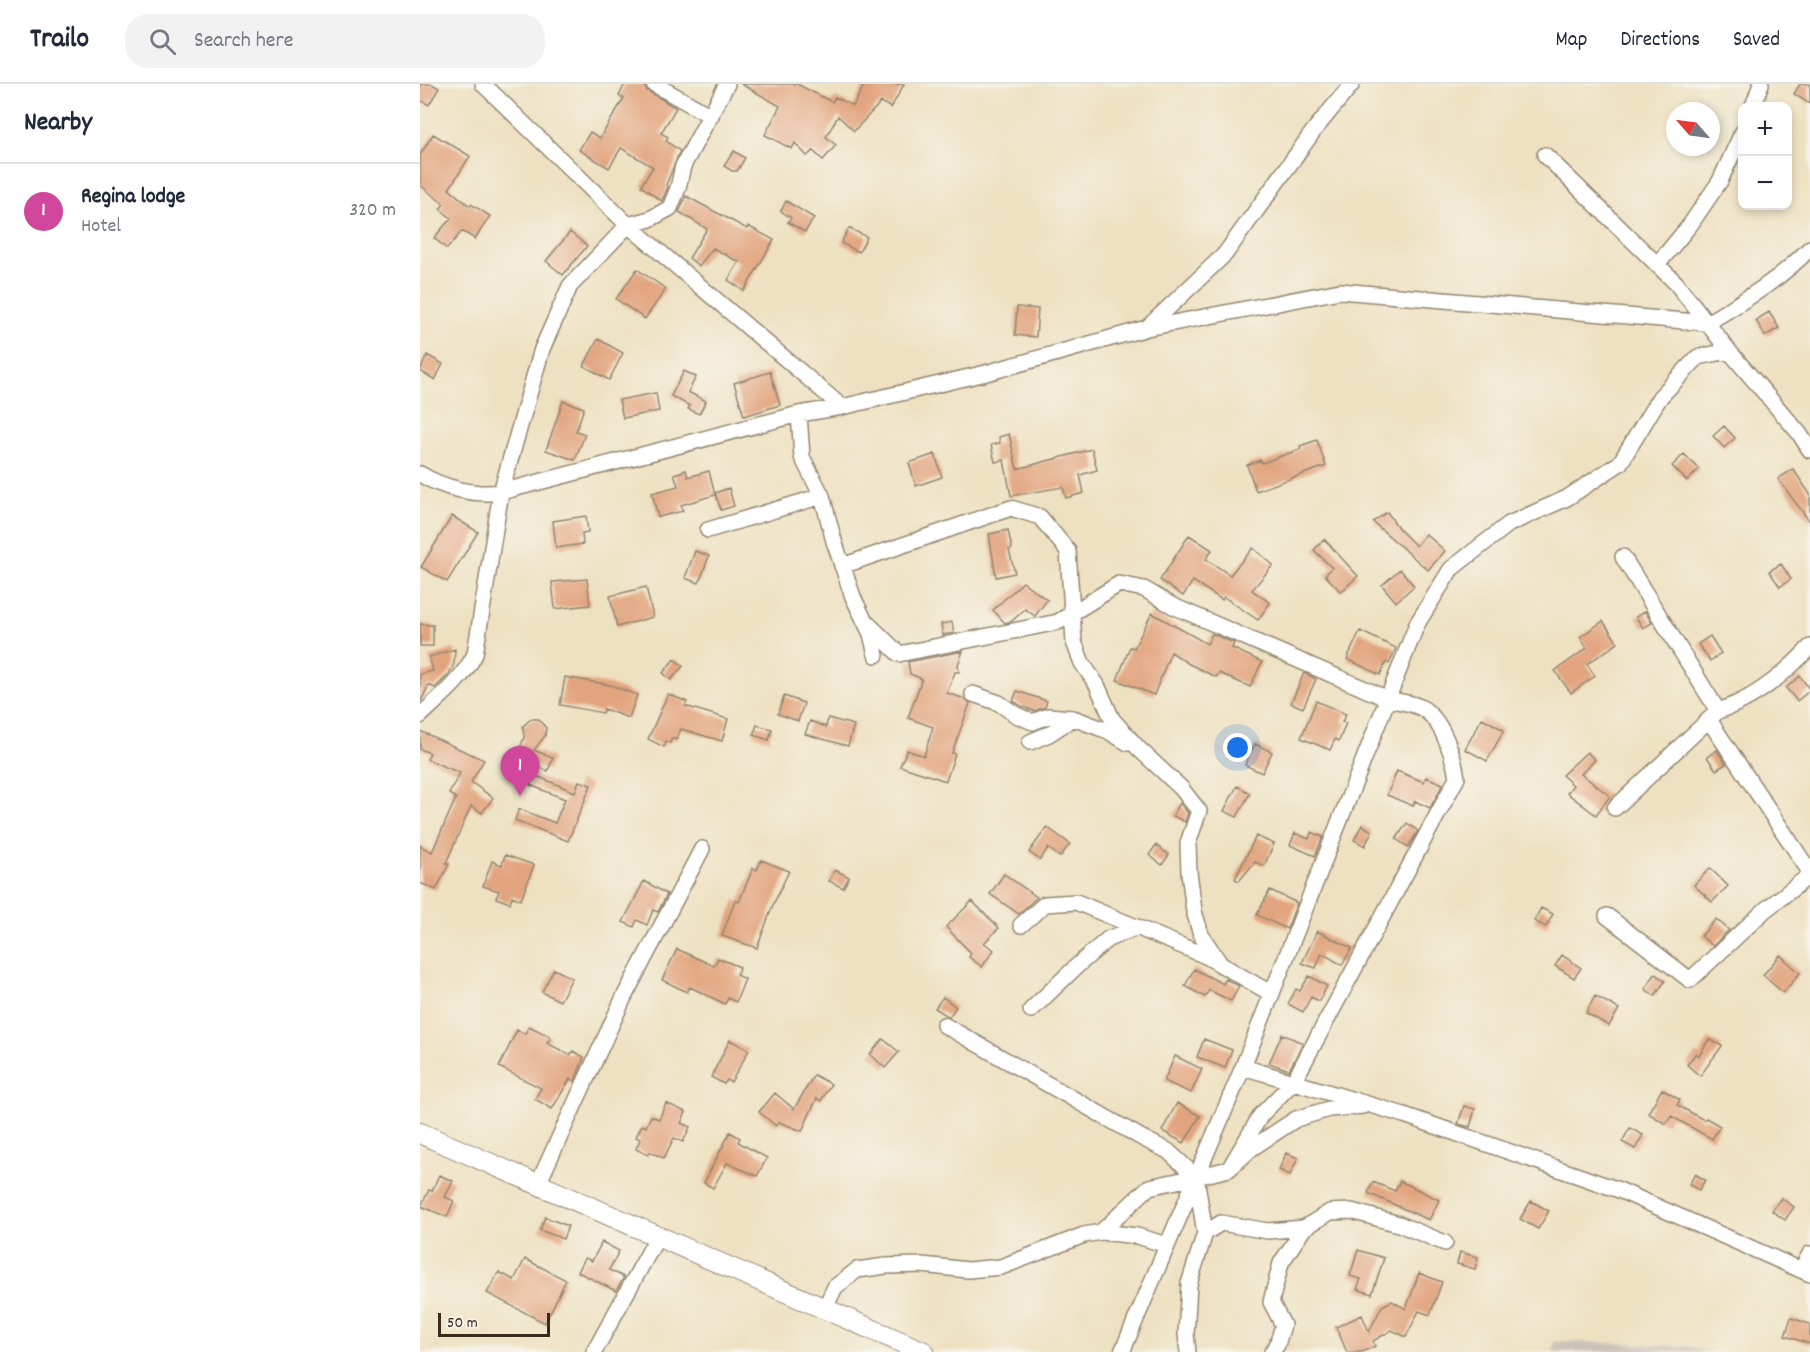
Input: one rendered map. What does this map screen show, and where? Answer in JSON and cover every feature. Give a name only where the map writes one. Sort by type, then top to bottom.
[{"type":"main road","points":[[420,1133],[924,1352]]},
{"type":"street","points":[[483,84],[628,225],[842,407]]},
{"type":"street","points":[[654,84],[711,116]]},
{"type":"street","points":[[420,716],[460,677],[469,666],[474,654],[501,492],[542,349],[570,286],[628,225],[650,219],[670,208],[683,166],[727,84]]},
{"type":"street","points":[[1147,328],[1225,254],[1315,129],[1352,84]]},
{"type":"street","points":[[1755,102],[1761,84]]},
{"type":"street","points":[[1657,265],[1690,225],[1720,181],[1738,143]]},
{"type":"street","points":[[1545,155],[1676,284],[1799,433],[1810,450]]},
{"type":"street","points":[[420,474],[436,484],[486,494],[501,492],[799,414],[842,407],[986,373],[1147,328],[1340,291],[1707,323],[1795,264],[1810,248]]},
{"type":"street","points":[[1122,1352],[1243,1067],[1417,624],[1451,569],[1509,524],[1567,498],[1620,463],[1660,397],[1698,357],[1729,351]]},
{"type":"street","points":[[799,414],[802,457],[822,496],[842,566],[876,655]]},
{"type":"street","points":[[708,530],[822,496]]},
{"type":"street","points":[[842,566],[1011,508],[1040,517],[1068,551],[1074,612],[1074,642],[1082,663],[1097,685],[1112,718],[1138,748],[1181,788],[1199,811],[1188,843],[1194,911],[1201,935],[1221,964]]},
{"type":"street","points":[[1607,916],[1690,980],[1765,910],[1810,874],[1713,715],[1623,557]]},
{"type":"street","points":[[864,620],[899,654],[1058,622],[1119,584],[1144,589],[1173,606],[1389,699],[1425,709],[1440,728],[1454,759],[1456,778],[1294,1081],[1261,1115],[1229,1169]]},
{"type":"street","points":[[1615,808],[1713,715],[1737,705],[1791,668],[1810,647]]},
{"type":"street","points":[[973,694],[999,703],[1016,715],[1033,722],[1048,716],[1073,718],[1108,731],[1138,748]]},
{"type":"street","points":[[1030,742],[1049,734],[1073,718]]},
{"type":"street","points":[[538,1184],[624,997],[702,849]]},
{"type":"street","points":[[1021,925],[1045,904],[1076,902],[1206,956],[1272,994]]},
{"type":"street","points":[[1031,1010],[1108,939],[1137,927]]},
{"type":"street","points":[[944,1025],[1168,1151],[1196,1177],[1205,1233],[1189,1284],[1186,1335],[1188,1352]]},
{"type":"street","points":[[1243,1067],[1374,1105],[1618,1190],[1806,1272],[1810,1254]]},
{"type":"street","points":[[1101,1232],[1149,1187],[1229,1169],[1252,1148],[1296,1119],[1329,1109],[1374,1105]]},
{"type":"street","points":[[1272,1352],[1278,1345],[1283,1325],[1271,1302],[1275,1280],[1281,1263],[1304,1228],[1330,1212],[1351,1211],[1399,1224],[1444,1243]]},
{"type":"street","points":[[1205,1233],[1221,1223],[1268,1231],[1304,1228]]},
{"type":"street","points":[[825,1308],[835,1287],[857,1270],[922,1265],[968,1270],[1001,1267],[1084,1235],[1101,1232],[1137,1236],[1167,1245]]},
{"type":"street","points":[[594,1352],[658,1236]]},
{"type":"shaded area","points":[[1555,1341],[1687,1346],[1712,1352],[1553,1352]]},
{"type":"building","points":[[420,84],[432,84],[439,88],[429,105],[420,100]]},
{"type":"building","points":[[625,84],[644,84],[646,90],[676,108],[661,133],[668,137],[666,141],[680,151],[662,201],[641,186],[653,167],[621,148],[609,168],[579,150],[590,132],[600,138],[624,98],[619,96]]},
{"type":"building","points":[[741,84],[797,84],[832,102],[835,97],[853,106],[865,84],[904,84],[891,108],[881,102],[854,131],[838,116],[826,137],[836,145],[823,160],[813,151],[807,156],[795,143],[792,149],[765,135],[780,106]]},
{"type":"building","points":[[1800,84],[1810,84],[1810,104],[1794,94]]},
{"type":"building","points":[[433,134],[470,156],[449,189],[470,206],[471,204],[490,216],[475,239],[462,231],[447,249],[434,238],[451,218],[440,209],[444,204],[420,185],[420,155]]},
{"type":"building","points":[[734,151],[745,158],[737,171],[724,166]]},
{"type":"building","points":[[686,196],[747,229],[748,226],[774,240],[744,291],[728,280],[739,262],[713,248],[699,266],[689,258],[707,229],[679,212]]},
{"type":"building","points":[[786,201],[814,218],[805,232],[788,222],[791,218],[781,211]]},
{"type":"building","points":[[849,228],[867,237],[859,252],[841,243]]},
{"type":"building","points":[[570,232],[587,246],[563,275],[546,261]]},
{"type":"building","points":[[637,269],[666,289],[645,319],[616,299]]},
{"type":"building","points":[[1017,307],[1038,309],[1036,337],[1015,335]]},
{"type":"building","points":[[1769,312],[1779,328],[1765,336],[1756,320]]},
{"type":"building","points":[[598,339],[623,353],[609,380],[584,366]]},
{"type":"building","points":[[427,355],[443,364],[435,380],[420,371]]},
{"type":"building","points":[[684,371],[696,377],[688,392],[706,401],[699,414],[688,409],[690,406],[671,396]]},
{"type":"building","points":[[770,372],[780,405],[744,416],[734,383]]},
{"type":"building","points":[[656,393],[659,411],[623,418],[619,400]]},
{"type":"building","points":[[563,401],[584,408],[576,431],[585,434],[575,460],[546,450]]},
{"type":"building","points":[[1724,426],[1735,438],[1724,448],[1713,436]]},
{"type":"building","points":[[1009,434],[1017,469],[1092,449],[1097,470],[1080,475],[1084,493],[1066,498],[1063,487],[1011,496],[1004,460],[995,462],[991,445],[1000,443],[999,437]]},
{"type":"building","points":[[1317,440],[1326,466],[1256,491],[1247,465],[1261,460],[1262,463],[1301,449],[1300,446]]},
{"type":"building","points":[[935,454],[942,477],[916,486],[909,463]]},
{"type":"building","points":[[1684,454],[1699,469],[1687,481],[1672,466]]},
{"type":"building","points":[[1793,469],[1810,494],[1810,522],[1778,479]]},
{"type":"building","points":[[686,470],[688,477],[709,471],[715,495],[681,505],[683,511],[658,517],[652,493],[678,486],[674,474]]},
{"type":"building","points":[[729,488],[734,506],[721,510],[715,493]]},
{"type":"building","points":[[1387,512],[1399,529],[1416,546],[1426,534],[1445,551],[1428,570],[1373,522]]},
{"type":"building","points":[[452,516],[478,532],[447,582],[421,567]]},
{"type":"building","points":[[586,516],[588,532],[582,533],[583,544],[556,548],[553,521]]},
{"type":"building","points":[[1008,530],[1012,549],[1009,550],[1015,573],[996,577],[989,534]]},
{"type":"building","points":[[1189,535],[1212,550],[1206,559],[1230,575],[1253,548],[1273,565],[1252,590],[1270,603],[1258,620],[1224,597],[1222,600],[1193,581],[1183,596],[1160,580]]},
{"type":"building","points":[[1324,539],[1358,576],[1341,592],[1325,575],[1332,568],[1314,550]]},
{"type":"building","points":[[695,551],[709,556],[699,583],[685,578]]},
{"type":"building","points":[[1781,564],[1791,579],[1780,587],[1769,571]]},
{"type":"building","points":[[1400,569],[1414,586],[1396,602],[1382,585]]},
{"type":"building","points":[[587,579],[590,605],[555,609],[552,582]]},
{"type":"building","points":[[1023,582],[1047,600],[1035,616],[1025,609],[1012,621],[1005,623],[993,610]]},
{"type":"building","points":[[646,587],[653,617],[617,627],[610,596]]},
{"type":"building","points":[[1645,611],[1652,623],[1643,628],[1636,617]]},
{"type":"building","points":[[1152,613],[1207,644],[1212,634],[1234,643],[1232,648],[1262,662],[1250,687],[1219,673],[1216,677],[1171,652],[1154,695],[1117,680],[1130,647],[1134,648]]},
{"type":"building","points":[[1603,621],[1618,643],[1587,664],[1595,676],[1571,693],[1555,671],[1587,648],[1580,637]]},
{"type":"building","points":[[952,622],[954,633],[943,635],[941,624]]},
{"type":"building","points":[[420,624],[433,625],[433,646],[420,646]]},
{"type":"building","points":[[1360,631],[1396,648],[1389,664],[1386,662],[1380,675],[1347,659]]},
{"type":"building","points":[[1710,636],[1721,653],[1710,661],[1698,644]]},
{"type":"building","points":[[455,649],[454,664],[449,674],[435,688],[429,685],[420,703],[420,674],[433,671],[429,657]]},
{"type":"building","points":[[963,651],[958,665],[959,672],[955,672],[947,693],[970,703],[952,753],[955,754],[946,781],[900,766],[907,750],[924,756],[933,727],[908,718],[922,679],[910,674],[908,662]]},
{"type":"building","points":[[674,659],[683,666],[671,680],[663,673]]},
{"type":"building","points":[[1304,673],[1316,679],[1303,708],[1291,703]]},
{"type":"building","points":[[1800,676],[1810,690],[1797,701],[1786,688]]},
{"type":"building","points":[[565,677],[610,685],[637,695],[629,718],[604,709],[603,713],[560,705]]},
{"type":"building","points":[[1017,691],[1047,701],[1045,707],[1034,711],[1021,706],[1013,701]]},
{"type":"building","points":[[668,694],[687,702],[685,706],[728,719],[722,741],[681,729],[676,740],[672,738],[670,743],[666,741],[664,747],[648,739]]},
{"type":"building","points":[[784,696],[804,703],[798,721],[778,714]]},
{"type":"building","points":[[1316,701],[1346,714],[1342,722],[1346,723],[1339,741],[1335,739],[1330,750],[1301,738]]},
{"type":"building","points":[[828,718],[854,725],[848,746],[805,734],[810,721],[826,727]]},
{"type":"building","points":[[1482,718],[1504,730],[1487,761],[1465,749]]},
{"type":"building","points":[[531,719],[539,719],[546,728],[545,736],[534,750],[553,758],[548,771],[516,757],[524,738],[523,726]]},
{"type":"building","points":[[757,725],[772,729],[769,740],[753,735]]},
{"type":"building","points":[[420,731],[484,760],[471,782],[493,798],[482,813],[471,806],[446,863],[449,864],[436,890],[420,883],[420,846],[432,852],[456,798],[449,794],[460,773],[427,759],[430,753],[420,749]]},
{"type":"building","points":[[1255,744],[1272,752],[1262,773],[1245,765]]},
{"type":"building","points":[[1717,750],[1726,764],[1716,770],[1707,757]]},
{"type":"building","points":[[1587,752],[1595,760],[1581,774],[1610,796],[1596,815],[1567,793],[1573,785],[1562,775]]},
{"type":"building","points":[[1397,771],[1424,782],[1426,777],[1443,784],[1430,808],[1415,801],[1413,806],[1387,795]]},
{"type":"building","points":[[534,775],[575,792],[579,781],[591,785],[568,841],[515,820],[519,809],[555,823],[565,799],[530,785]]},
{"type":"building","points":[[1237,786],[1250,793],[1237,817],[1224,811]]},
{"type":"building","points":[[1180,803],[1188,813],[1185,822],[1173,816]]},
{"type":"building","points":[[1407,823],[1418,831],[1408,847],[1396,839]]},
{"type":"building","points":[[1362,825],[1372,831],[1365,846],[1354,840]]},
{"type":"building","points":[[1047,827],[1070,844],[1060,857],[1048,848],[1040,860],[1029,852]]},
{"type":"building","points":[[1311,832],[1323,837],[1315,856],[1290,845],[1295,833],[1309,839]]},
{"type":"building","points":[[1256,836],[1274,844],[1264,866],[1255,862],[1239,881],[1235,879]]},
{"type":"building","points":[[1156,845],[1169,855],[1162,865],[1149,855]]},
{"type":"building","points":[[505,855],[534,865],[521,900],[512,896],[510,903],[496,898],[499,891],[483,886],[492,861],[502,865]]},
{"type":"building","points":[[761,860],[789,871],[757,948],[722,936],[735,900],[739,902],[753,868],[757,870]]},
{"type":"building","points":[[1710,868],[1728,886],[1712,902],[1694,885]]},
{"type":"building","points":[[835,870],[849,877],[843,888],[829,881]]},
{"type":"building","points":[[1004,874],[1037,897],[1019,914],[990,894]]},
{"type":"building","points":[[644,881],[667,894],[658,912],[653,910],[647,925],[637,920],[634,927],[623,922]]},
{"type":"building","points":[[1270,890],[1297,903],[1287,929],[1257,915]]},
{"type":"building","points":[[972,901],[999,928],[984,943],[994,950],[982,967],[969,957],[971,953],[946,927]]},
{"type":"building","points":[[1541,908],[1553,914],[1546,927],[1534,921]]},
{"type":"building","points":[[1716,919],[1729,930],[1713,946],[1701,936]]},
{"type":"building","points":[[1317,931],[1352,948],[1342,965],[1322,953],[1316,968],[1302,963]]},
{"type":"building","points":[[677,949],[714,966],[718,958],[740,967],[736,975],[745,979],[736,1002],[728,998],[725,1004],[690,987],[687,992],[662,980]]},
{"type":"building","points":[[1562,955],[1581,968],[1574,978],[1555,966]]},
{"type":"building","points":[[1780,955],[1800,973],[1783,993],[1763,975]]},
{"type":"building","points":[[554,969],[572,978],[560,1001],[542,992]]},
{"type":"building","points":[[1194,969],[1223,984],[1226,979],[1239,986],[1231,1001],[1209,990],[1205,997],[1185,986]]},
{"type":"building","points":[[1655,974],[1665,981],[1655,996],[1645,989]]},
{"type":"building","points":[[1309,976],[1327,986],[1319,1001],[1311,997],[1303,1012],[1288,1004],[1296,989],[1300,991]]},
{"type":"building","points":[[1595,996],[1619,1009],[1609,1026],[1586,1013]]},
{"type":"building","points":[[943,997],[956,1007],[949,1017],[935,1008]]},
{"type":"building","points":[[529,1026],[551,1037],[547,1043],[570,1055],[573,1051],[584,1057],[575,1081],[570,1079],[552,1109],[535,1099],[541,1088],[499,1067],[517,1030],[525,1034]]},
{"type":"building","points":[[1282,1034],[1303,1043],[1289,1070],[1269,1063]]},
{"type":"building","points":[[883,1039],[899,1052],[885,1068],[870,1054]]},
{"type":"building","points":[[1204,1039],[1232,1050],[1225,1068],[1197,1057]]},
{"type":"building","points":[[1709,1039],[1722,1046],[1700,1076],[1687,1065],[1696,1053],[1699,1056]]},
{"type":"building","points":[[730,1040],[749,1050],[731,1082],[727,1080],[724,1084],[711,1077]]},
{"type":"building","points":[[1175,1056],[1202,1069],[1191,1093],[1164,1081]]},
{"type":"building","points":[[814,1075],[831,1084],[821,1101],[817,1098],[802,1131],[779,1122],[776,1126],[759,1112],[775,1093],[794,1109]]},
{"type":"building","points":[[1662,1089],[1680,1100],[1677,1105],[1720,1126],[1712,1139],[1671,1116],[1666,1124],[1648,1113]]},
{"type":"building","points":[[666,1103],[686,1112],[681,1123],[690,1127],[683,1142],[674,1138],[664,1158],[650,1152],[648,1155],[636,1149],[640,1139],[636,1137],[642,1125],[646,1127],[651,1116],[659,1119]]},
{"type":"building","points":[[1177,1103],[1200,1116],[1184,1143],[1162,1131]]},
{"type":"building","points":[[1464,1106],[1475,1109],[1470,1127],[1458,1124]]},
{"type":"building","points":[[1630,1128],[1643,1135],[1635,1149],[1622,1142]]},
{"type":"building","points":[[730,1132],[740,1138],[738,1142],[767,1158],[757,1176],[727,1163],[713,1188],[704,1183]]},
{"type":"building","points":[[1286,1153],[1298,1158],[1290,1175],[1279,1170]]},
{"type":"building","points":[[1695,1174],[1705,1180],[1699,1190],[1689,1185]]},
{"type":"building","points":[[439,1175],[453,1181],[445,1197],[454,1201],[447,1217],[421,1206],[429,1190],[432,1191]]},
{"type":"building","points":[[1400,1181],[1439,1200],[1429,1220],[1368,1193],[1373,1182],[1395,1191]]},
{"type":"building","points":[[1781,1198],[1794,1207],[1785,1220],[1772,1211]]},
{"type":"building","points":[[1531,1201],[1549,1211],[1538,1229],[1520,1219]]},
{"type":"building","points":[[545,1217],[568,1226],[563,1239],[540,1230]]},
{"type":"building","points":[[602,1242],[619,1251],[609,1270],[624,1277],[616,1291],[578,1272],[585,1258],[592,1261]]},
{"type":"building","points":[[1358,1250],[1384,1258],[1372,1294],[1357,1289],[1361,1279],[1350,1276]]},
{"type":"building","points":[[1460,1252],[1478,1257],[1475,1269],[1457,1264]]},
{"type":"building","points":[[525,1259],[566,1280],[545,1323],[487,1293],[499,1272],[514,1280]]},
{"type":"building","points":[[1419,1273],[1442,1282],[1430,1315],[1419,1311],[1406,1337],[1392,1330],[1373,1341],[1375,1346],[1362,1352],[1347,1352],[1336,1327],[1362,1315],[1369,1332],[1382,1306],[1392,1301],[1406,1309]]},
{"type":"building","points":[[1791,1318],[1810,1324],[1810,1344],[1785,1336]]},
{"type":"place","name":"Regina lodge","points":[[520,796]]}]
